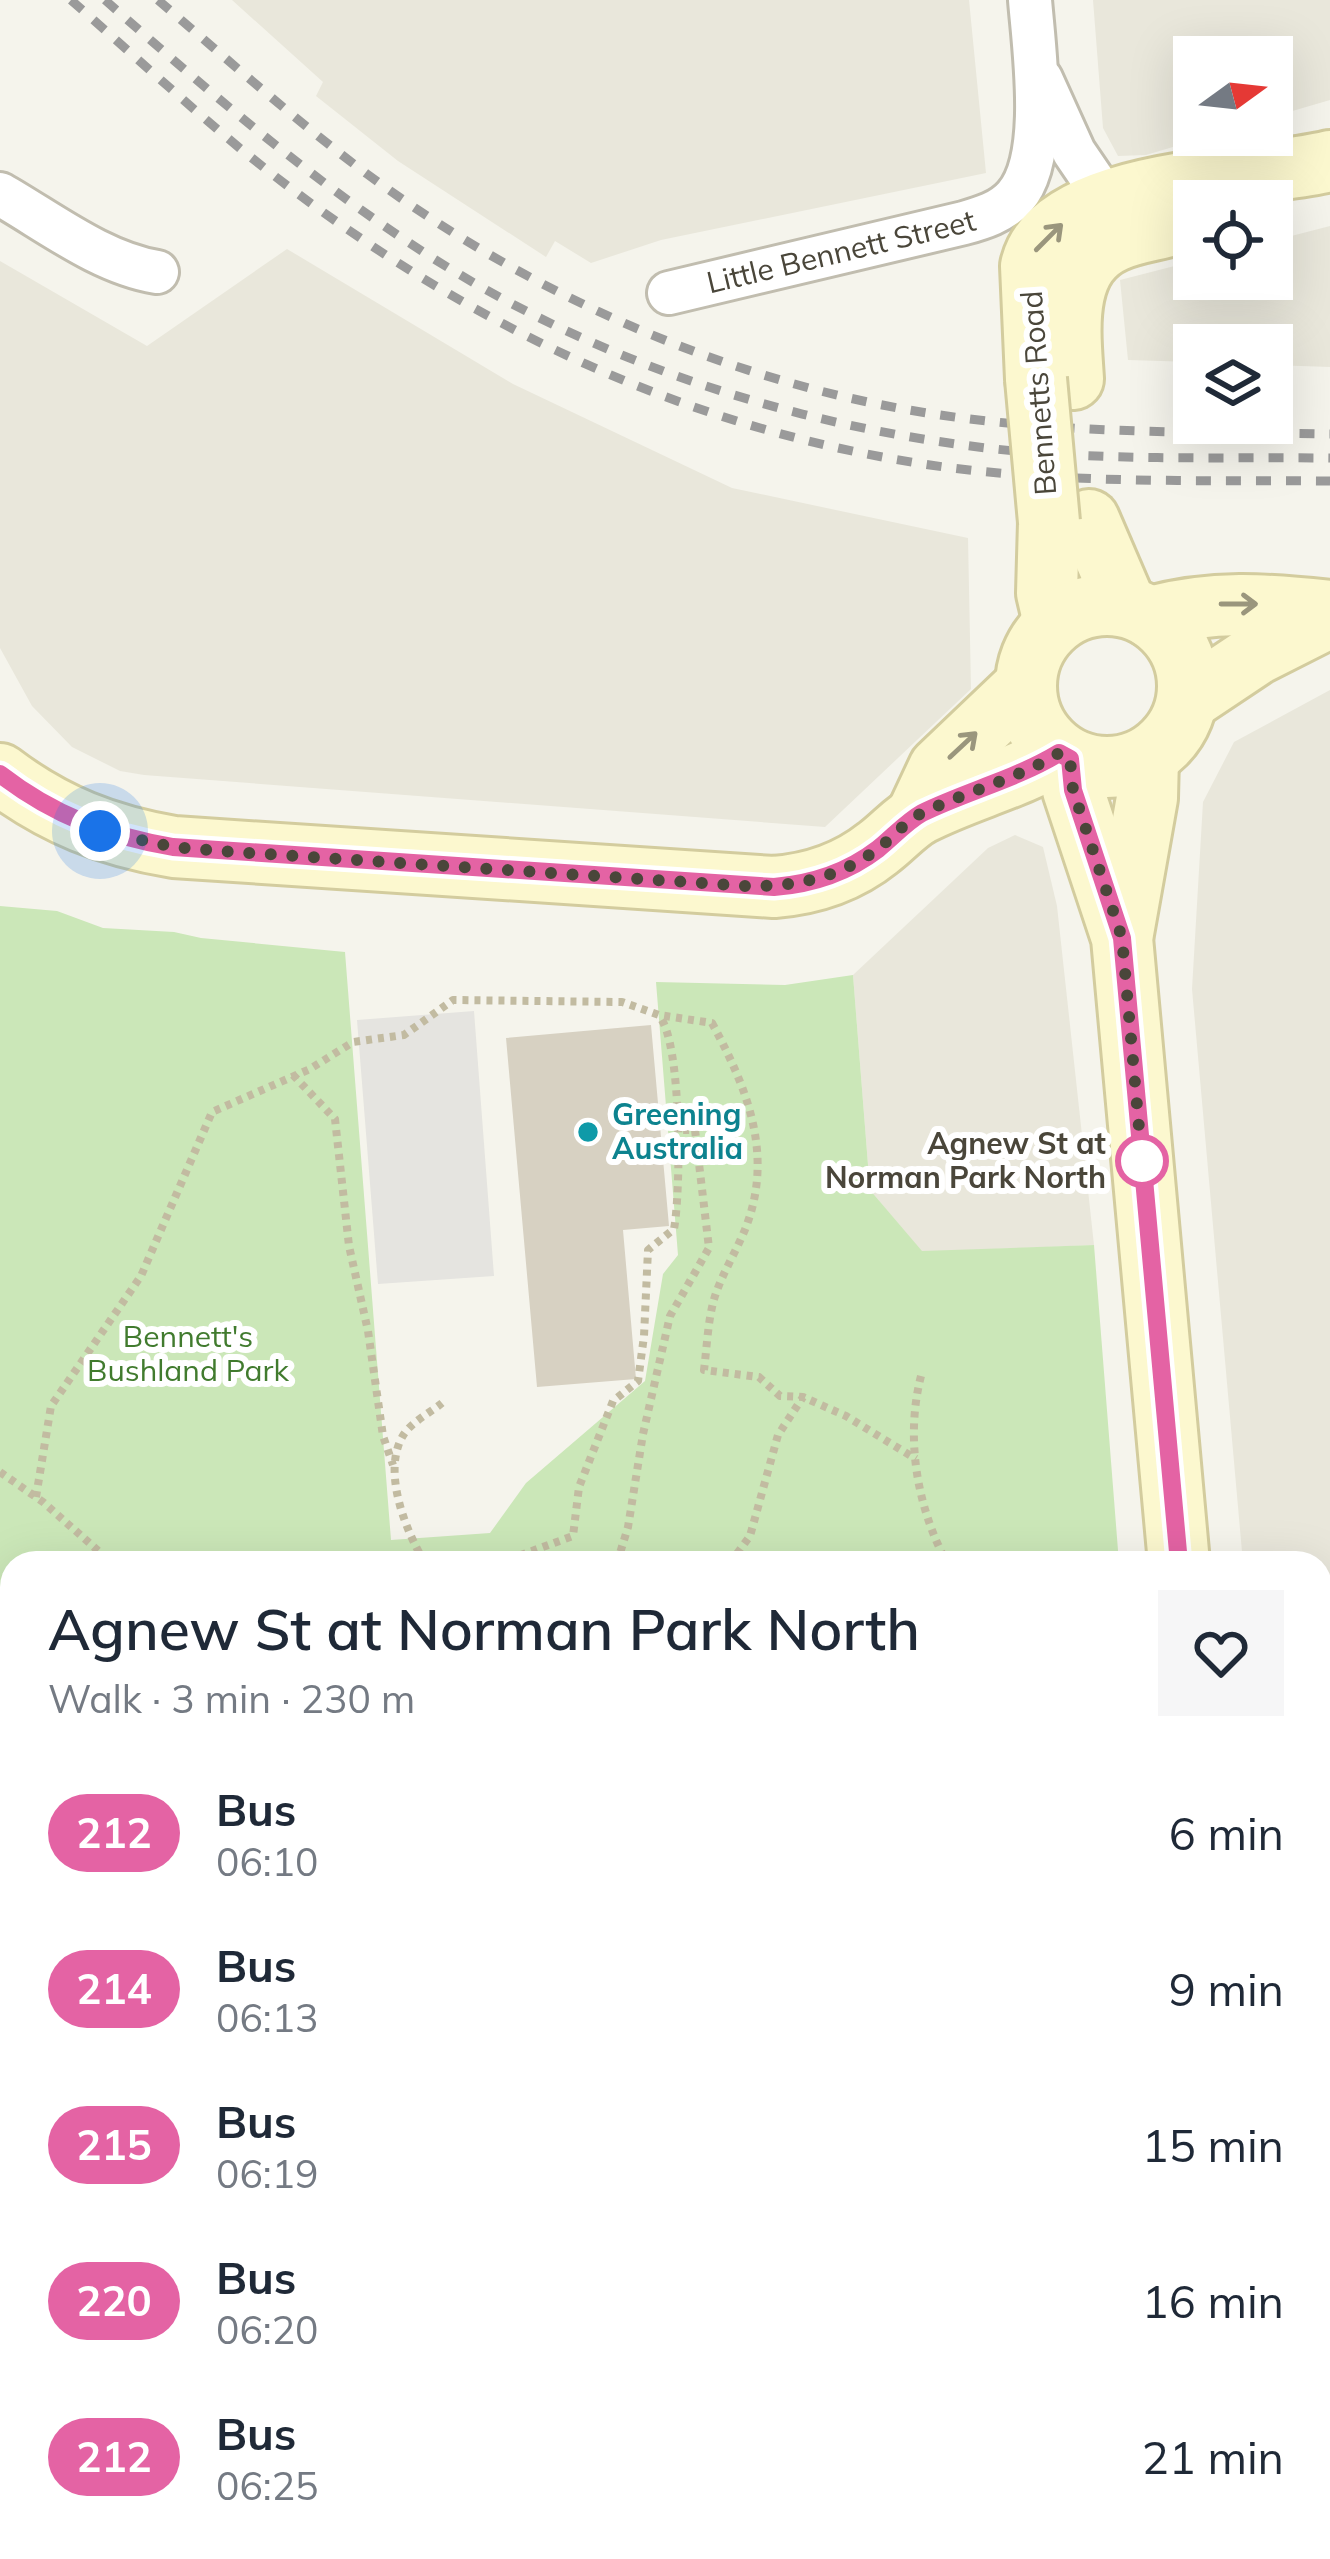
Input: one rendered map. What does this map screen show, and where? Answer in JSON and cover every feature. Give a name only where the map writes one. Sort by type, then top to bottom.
[{"type":"main road","name":"Bennetts Road","points":[[1054,623],[1047,593],[1080,473],[1029,285],[1034,253],[1061,224],[1108,202],[1324,162]]},
{"type":"main road","name":"Bennetts Road","points":[[1283,180],[1324,162]]},
{"type":"main road","name":"Bennetts Road","points":[[1054,379],[1071,303],[1089,263],[1113,242],[1173,225]]},
{"type":"main road","name":"Bennetts Road","points":[[1069,521],[1138,612]]},
{"type":"main road","points":[[1138,612],[1168,633],[1181,652],[1187,700],[1180,722],[1167,742],[1148,757],[1123,766],[1096,767],[1065,756],[1041,734],[1029,711],[1025,686],[1038,641],[1054,623],[1076,610],[1101,604],[1138,612],[1272,604],[1330,614]]},
{"type":"main road","points":[[1187,700],[1330,614]]},
{"type":"main road","points":[[917,815],[939,768],[1025,686]]},
{"type":"main road","points":[[0,774],[74,821],[173,847],[746,886],[794,885],[832,874],[879,848],[917,815],[1065,756]]},
{"type":"main road","points":[[1065,756],[1122,938],[1178,1551]]},
{"type":"main road","points":[[1122,938],[1147,798],[1148,757]]},
{"type":"street","points":[[1030,0],[1036,67],[1070,144],[1108,202]]},
{"type":"street","name":"Little Bennett Street","points":[[669,293],[964,223],[1009,202],[1019,193],[1032,157],[1036,67]]},
{"type":"street","points":[[0,194],[111,258],[157,272]]},
{"type":"path","points":[[36,1497],[51,1406],[142,1276],[212,1112],[310,1070],[353,1042],[404,1035],[453,1000],[622,1002],[659,1016],[712,1023],[740,1075],[757,1129],[759,1185],[747,1226],[714,1298],[704,1370],[759,1377],[780,1396],[803,1397],[846,1416],[916,1459]]},
{"type":"path","points":[[532,1551],[573,1536],[579,1487],[614,1401],[638,1381],[648,1250],[674,1229],[678,1206],[668,1028],[659,1016]]},
{"type":"path","points":[[292,1074],[335,1119],[349,1246],[368,1331],[383,1436],[407,1526],[419,1551]]},
{"type":"path","points":[[621,1551],[670,1316],[709,1248],[695,1130],[676,1130]]},
{"type":"path","points":[[921,1376],[916,1397],[916,1459],[932,1535],[941,1551]]},
{"type":"path","points":[[739,1551],[750,1536],[778,1435],[803,1397]]},
{"type":"path","points":[[393,1465],[405,1432],[442,1403]]},
{"type":"path","points":[[0,1472],[98,1551]]},
{"type":"shaded area","points":[[232,0],[969,0],[986,173],[661,240],[591,263],[555,241],[546,257],[398,161],[316,96],[323,82]]},
{"type":"shaded area","points":[[1093,0],[1330,0],[1330,100],[1293,111],[1293,36],[1173,36],[1173,147],[1118,156],[1103,128]]},
{"type":"shaded area","points":[[1330,226],[1330,367],[1293,366],[1293,324],[1173,324],[1173,361],[1128,360],[1120,280],[1173,266],[1173,300],[1293,300],[1293,236]]},
{"type":"shaded area","points":[[287,249],[513,384],[732,488],[968,538],[971,689],[825,827],[144,775],[120,771],[72,747],[32,706],[0,648],[0,261],[147,346]]},
{"type":"shaded area","points":[[1330,690],[1330,1551],[1242,1551],[1192,989],[1203,802],[1234,742]]},
{"type":"shaded area","points":[[1015,835],[1043,847],[1057,906],[1094,1245],[922,1252],[870,1190],[853,975],[988,848]]},
{"type":"shaded area","points":[[474,1011],[494,1276],[378,1284],[357,1020]]},
{"type":"green space","name":"Bennett's Bushland Park","points":[[0,906],[57,911],[103,928],[345,952],[391,1540],[490,1533],[526,1483],[645,1381],[663,1274],[678,1255],[656,982],[785,985],[853,975],[870,1190],[922,1251],[1094,1245],[1118,1551],[0,1551]]},
{"type":"building","name":"Greening Australia","points":[[651,1025],[669,1226],[623,1230],[636,1379],[537,1387],[506,1038]]},
{"type":"railway","points":[[71,0],[242,150],[398,263],[480,311],[652,392],[742,423],[930,465],[1079,478],[1330,481]]},
{"type":"railway","points":[[105,0],[287,154],[402,238],[539,318],[686,379],[838,423],[995,449],[1121,457],[1330,458]]},
{"type":"railway","points":[[158,0],[314,132],[431,218],[567,296],[712,358],[863,401],[988,421],[1135,431],[1330,434]]},
{"type":"bus line","name":"212","points":[[0,774],[74,821],[173,847],[774,887],[855,865],[917,815],[986,784],[1028,772],[1059,753],[1070,759],[1073,790],[1122,938],[1178,1551]]},
{"type":"place","name":"Greening Australia","points":[[588,1132]]},
{"type":"place","name":"Agnew St at Norman Park North","points":[[1142,1161]]},
{"type":"route","points":[[100,831],[173,847],[221,851],[774,887],[855,865],[917,815],[986,784],[1028,772],[1059,753],[1070,759],[1073,790],[1122,938],[1142,1161]]}]
